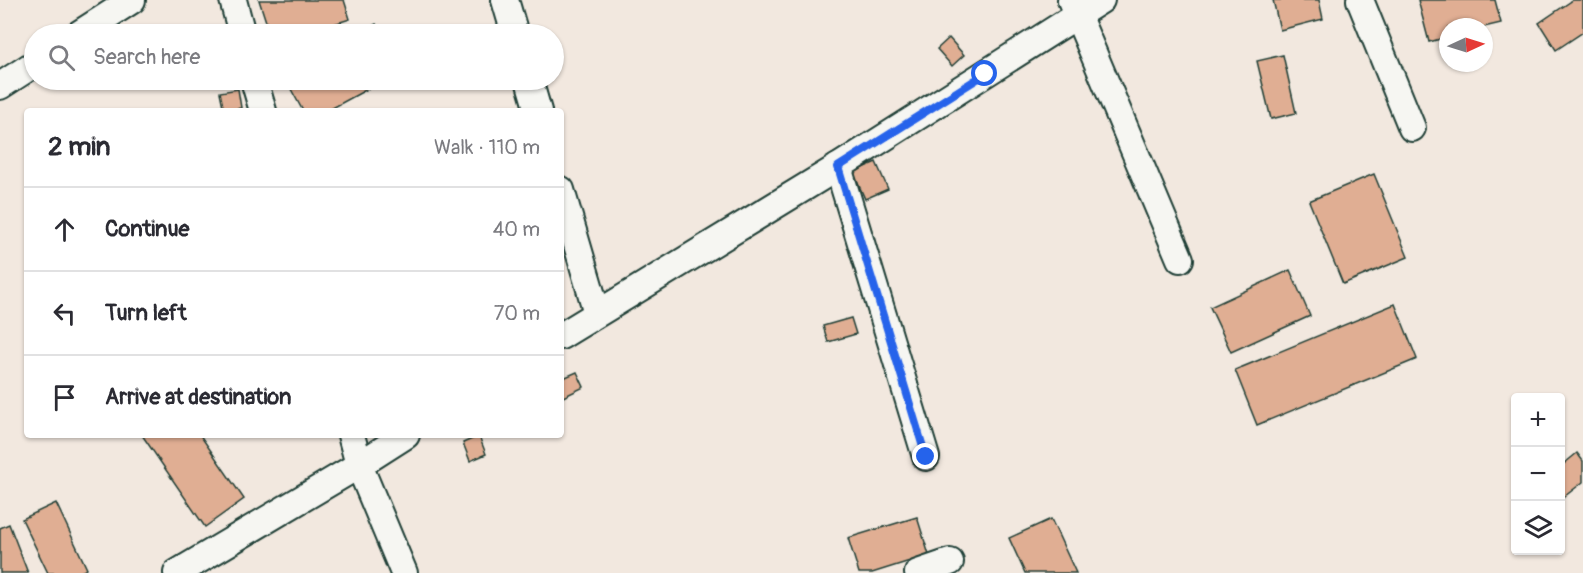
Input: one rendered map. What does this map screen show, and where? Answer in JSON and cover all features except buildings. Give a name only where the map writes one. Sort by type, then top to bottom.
[{"type":"street","points":[[95,24],[132,0]]},
{"type":"street","points":[[233,0],[239,24]]},
{"type":"street","points":[[505,0],[512,24]]},
{"type":"street","points":[[564,334],[838,167],[1074,8],[1101,0]]},
{"type":"street","points":[[1360,0],[1412,128]]},
{"type":"street","points":[[1074,8],[1180,259]]},
{"type":"street","points":[[0,86],[24,70]]},
{"type":"street","points":[[257,90],[262,108]]},
{"type":"street","points":[[532,90],[537,108]]},
{"type":"street","points":[[838,167],[926,457]]},
{"type":"street","points":[[564,200],[597,313]]},
{"type":"street","points":[[352,438],[359,465],[404,573]]},
{"type":"street","points":[[177,573],[401,438]]},
{"type":"street","points":[[918,573],[950,562]]},
{"type":"route","points":[[926,457],[838,167],[985,74]]}]
